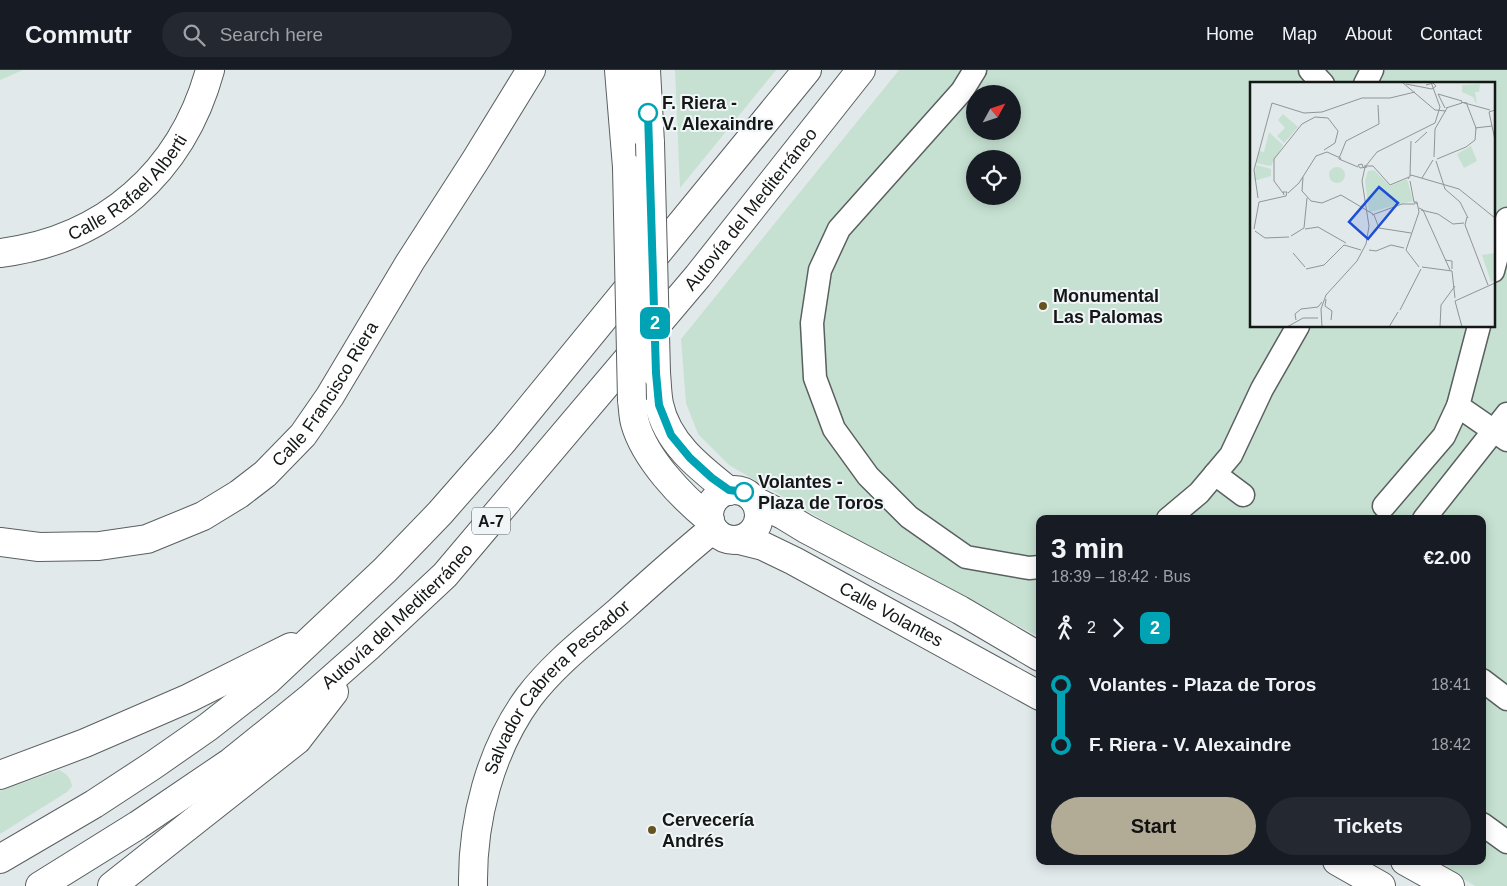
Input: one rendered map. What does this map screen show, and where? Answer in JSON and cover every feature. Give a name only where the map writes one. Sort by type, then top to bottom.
[{"type":"main road","name":"Calle Rafael Alberti","points":[[0,253],[52,242],[81,230],[109,214],[134,195],[157,173],[176,148],[192,120],[210,70]]},
{"type":"main road","name":"Calle Francisco Riera","points":[[0,542],[39,547],[89,546],[147,539],[203,516],[239,494],[265,474],[303,435],[330,396],[410,262],[531,70]]},
{"type":"main road","points":[[619,70],[627,167],[632,400],[635,423],[646,450],[692,506],[724,538],[739,540],[753,532],[757,525],[758,509],[755,501],[744,492],[729,490],[690,458],[671,435],[659,405],[656,373],[650,142],[643,76]]},
{"type":"main road","name":"A-7","points":[[0,859],[94,804],[200,732],[267,681],[385,570],[440,513],[485,462],[808,70]]},
{"type":"main road","name":"Autovía del Mediterráneo","points":[[40,886],[138,825],[231,762],[309,699],[445,575],[698,276],[862,70]]},
{"type":"main road","points":[[711,524],[711,505],[716,498],[729,490]]},
{"type":"main road","name":"Calle Volantes","points":[[755,501],[960,610],[1036,655]]},
{"type":"main road","name":"Salvador Cabrera Pescador","points":[[472,886],[472,858],[488,783],[510,727],[524,704],[561,661],[711,524]]},
{"type":"main road","name":"Calle Volantes","points":[[739,540],[763,546],[794,561],[1036,694]]},
{"type":"main road","points":[[0,775],[189,698],[321,632]]},
{"type":"main road","points":[[112,886],[297,740],[368,647]]},
{"type":"main road","points":[[1344,865],[1381,886]]},
{"type":"main road","points":[[1412,865],[1450,886]]},
{"type":"street","points":[[975,70],[962,91],[839,229],[820,270],[812,323],[815,378],[834,429],[868,476],[909,516],[966,557],[1029,568],[1036,567]]},
{"type":"street","points":[[1310,70],[1321,82]]},
{"type":"street","points":[[1366,82],[1372,70]]},
{"type":"street","points":[[1494,267],[1507,219]]},
{"type":"street","points":[[1173,515],[1199,493],[1231,455],[1262,389],[1297,328]]},
{"type":"street","points":[[1384,506],[1444,436],[1458,406],[1478,328]]},
{"type":"street","points":[[1427,515],[1503,428],[1458,406]]},
{"type":"street","points":[[1215,474],[1243,495]]},
{"type":"street","points":[[1486,683],[1507,699]]},
{"type":"street","points":[[1486,827],[1507,842]]},
{"type":"green space","points":[[0,70],[23,70],[0,80]]},
{"type":"green space","points":[[675,70],[776,70],[680,188]]},
{"type":"green space","points":[[899,70],[1507,70],[1507,886],[1475,886],[1441,865],[1486,865],[1486,515],[1036,515],[1036,635],[927,581],[729,465],[698,434],[686,403],[681,339]]},
{"type":"green space","points":[[59,770],[66,774],[70,780],[72,786],[67,792],[0,834],[0,791]]},
{"type":"bus line","name":"2","points":[[648,113],[656,373],[659,405],[671,435],[690,458],[712,478],[729,490],[744,492]]},
{"type":"place","name":"F. Riera - V. Alexaindre","points":[[648,113]]},
{"type":"place","name":"Monumental Las Palomas","points":[[1043,306]]},
{"type":"place","name":"Volantes - Plaza de Toros","points":[[744,492]]},
{"type":"place","name":"Cervecería Andrés","points":[[652,830]]}]
